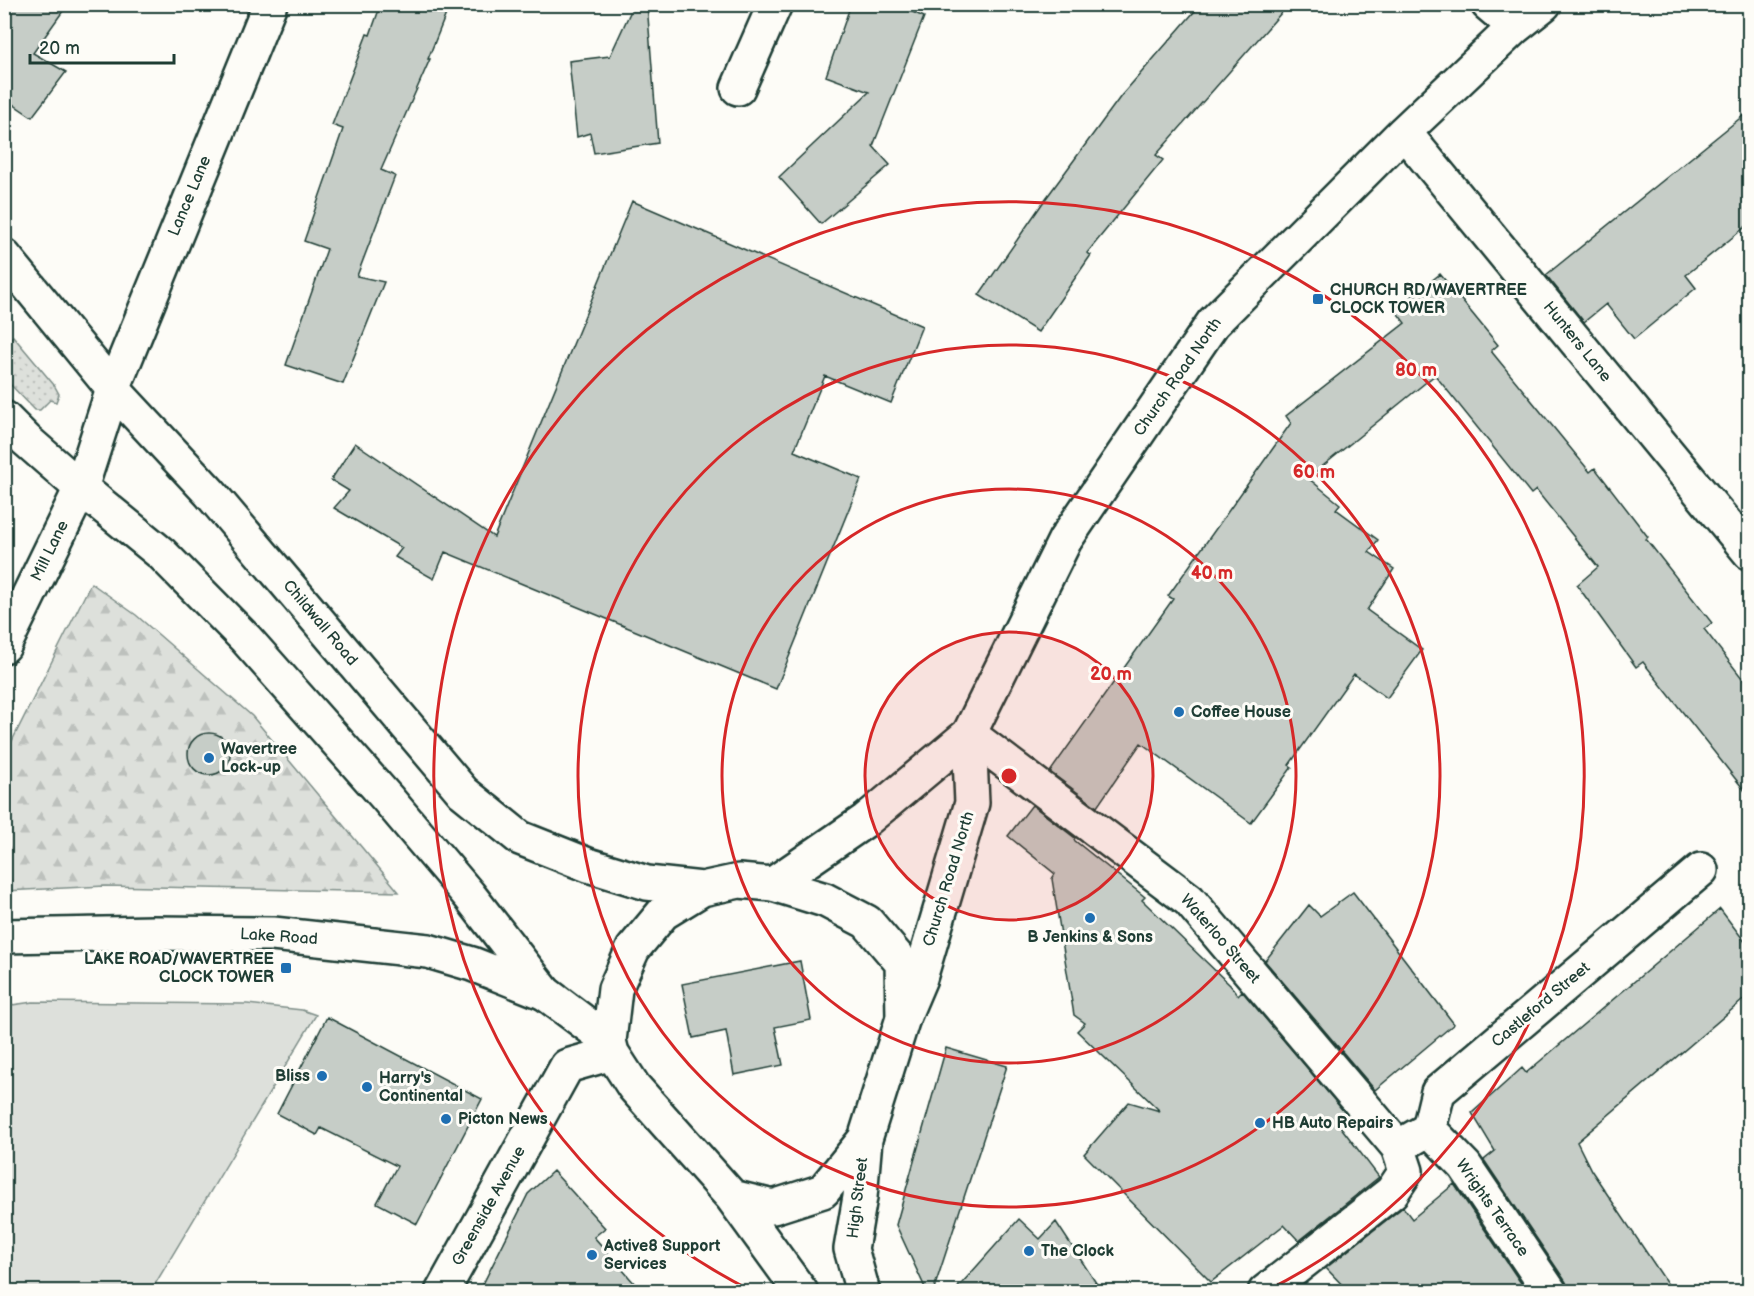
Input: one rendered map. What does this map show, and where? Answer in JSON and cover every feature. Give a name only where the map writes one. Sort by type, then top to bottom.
[{"type":"street","name":"Lance Lane","points":[[81,488],[113,389],[270,4]]},
{"type":"street","points":[[738,88],[775,4]]},
{"type":"street","points":[[1488,4],[1515,27]]},
{"type":"street","name":"Church Road North","points":[[773,884],[866,820],[969,734],[1065,540],[1213,323],[1404,132],[1515,27],[1544,4]]},
{"type":"street","name":"Hunters Lane","points":[[1404,132],[1749,553]]},
{"type":"street","name":"Childwall Road","points":[[4,256],[113,389],[210,493],[463,792],[520,838],[588,866],[647,883],[702,889]]},
{"type":"street","points":[[4,418],[81,488],[162,554],[246,639],[469,895],[545,993],[610,1047],[634,1087],[732,1197],[801,1292]]},
{"type":"street","name":"Mill Lane","points":[[4,646],[81,488]]},
{"type":"street","name":"Church Road North","points":[[903,1018],[920,978],[972,803],[969,734]]},
{"type":"street","name":"Waterloo Street","points":[[969,734],[1189,900],[1398,1147],[1406,1171],[1392,1192],[1265,1292]]},
{"type":"street","name":"Castleford Street","points":[[1429,1129],[1438,1092],[1701,870]]},
{"type":"street","points":[[610,1047],[615,989],[633,949],[663,913],[702,889],[739,881],[773,884],[825,900],[867,922],[902,963],[903,1018],[865,1138],[823,1191],[773,1207],[732,1197]]},
{"type":"street","name":"Lake Road","points":[[4,936],[153,933],[273,934],[428,951],[472,964],[545,993]]},
{"type":"street","name":"Greenside Avenue","points":[[442,1292],[567,1066],[610,1047]]},
{"type":"street","points":[[1398,1147],[1429,1129]]},
{"type":"street","name":"Wrights Terrace","points":[[1429,1129],[1465,1166],[1550,1292]]},
{"type":"street","name":"High Street","points":[[863,1292],[851,1250],[860,1197],[865,1138]]},
{"type":"green space","points":[[13,336],[59,394],[56,402],[50,400],[40,410],[35,410],[5,379],[5,344]]},
{"type":"green space","points":[[91,583],[136,615],[252,716],[399,892],[105,886],[5,891],[5,755]]},
{"type":"green space","points":[[33,1002],[247,1004],[302,1010],[316,1015],[151,1291],[5,1291],[5,1006]]},
{"type":"building","points":[[4,4],[68,4],[33,53],[66,72],[32,117],[4,98]]},
{"type":"building","points":[[381,4],[450,4],[428,59],[430,59],[381,170],[395,176],[357,276],[384,282],[343,384],[286,365],[327,249],[304,241],[343,129],[332,125]]},
{"type":"building","points":[[634,4],[647,4],[658,143],[594,153],[590,133],[577,137],[569,61],[610,56]]},
{"type":"building","points":[[851,4],[894,4],[924,17],[873,146],[890,165],[821,224],[779,177],[869,92],[826,76]]},
{"type":"building","points":[[1201,4],[1289,4],[1156,155],[1163,160],[1087,253],[1091,255],[1038,332],[979,295],[1121,96]]},
{"type":"building","points":[[1749,111],[1749,224],[1686,275],[1696,288],[1634,339],[1606,304],[1584,322],[1546,275]]},
{"type":"building","points":[[632,201],[922,326],[891,403],[825,376],[794,451],[861,479],[776,689],[445,552],[434,579],[395,557],[402,548],[334,508],[349,491],[331,480],[355,443],[494,537]]},
{"type":"building","points":[[1440,274],[1498,345],[1491,351],[1590,472],[1595,468],[1648,537],[1646,539],[1712,623],[1704,629],[1749,687],[1749,796],[1643,662],[1636,667],[1577,585],[1598,567],[1536,490],[1531,494],[1435,375],[1308,478],[1340,504],[1336,509],[1378,540],[1369,552],[1394,569],[1367,610],[1422,650],[1387,698],[1354,674],[1289,765],[1292,767],[1251,823],[1141,743],[1097,807],[1050,772],[1173,599],[1168,596],[1291,423],[1286,416],[1405,323],[1395,310]]},
{"type":"building","name":"Wavertree Lock-up","points":[[209,733],[224,739],[230,754],[224,769],[209,775],[194,769],[188,754],[194,739]]},
{"type":"building","points":[[1032,805],[1145,897],[1142,900],[1238,995],[1242,991],[1346,1114],[1337,1122],[1379,1177],[1299,1241],[1284,1225],[1211,1282],[1084,1154],[1129,1102],[1160,1111],[1077,1031],[1085,1023],[1074,1015],[1052,879],[1055,874],[1008,836]]},
{"type":"building","points":[[1353,892],[1454,1024],[1375,1090],[1265,961],[1309,905],[1320,916]]},
{"type":"building","points":[[1720,909],[1749,947],[1749,995],[1577,1142],[1591,1170],[1673,1292],[1569,1292],[1566,1282],[1484,1160],[1495,1151],[1472,1113],[1522,1068],[1526,1073]]},
{"type":"building","points":[[800,961],[811,1020],[775,1027],[783,1065],[734,1075],[726,1031],[693,1038],[682,984]]},
{"type":"building","points":[[327,1017],[482,1099],[417,1224],[377,1203],[397,1166],[321,1128],[317,1135],[277,1114]]},
{"type":"building","points":[[946,1048],[1007,1066],[933,1292],[927,1292],[896,1225]]},
{"type":"building","points":[[553,1171],[605,1228],[594,1237],[642,1292],[479,1292],[528,1194]]},
{"type":"building","points":[[1454,1184],[1527,1292],[1349,1292],[1326,1268],[1403,1207],[1412,1219]]},
{"type":"building","name":"The Clock","points":[[1019,1219],[1040,1239],[1056,1222],[1102,1292],[954,1292]]},
{"type":"place","name":"CHURCH RD/WAVERTREE CLOCK TOWER","points":[[1318,299]]},
{"type":"place","name":"Coffee House","points":[[1179,712]]},
{"type":"place","name":"Wavertree Lock-up","points":[[209,758]]},
{"type":"place","name":"B Jenkins & Sons","points":[[1090,918]]},
{"type":"place","name":"LAKE ROAD/WAVERTREE CLOCK TOWER","points":[[286,968]]},
{"type":"place","name":"Bliss","points":[[322,1076]]},
{"type":"place","name":"Harry's Continental","points":[[367,1087]]},
{"type":"place","name":"Picton News","points":[[446,1119]]},
{"type":"place","name":"HB Auto Repairs","points":[[1260,1123]]},
{"type":"place","name":"The Clock","points":[[1029,1251]]},
{"type":"place","name":"Active8 Support Services","points":[[592,1255]]}]
